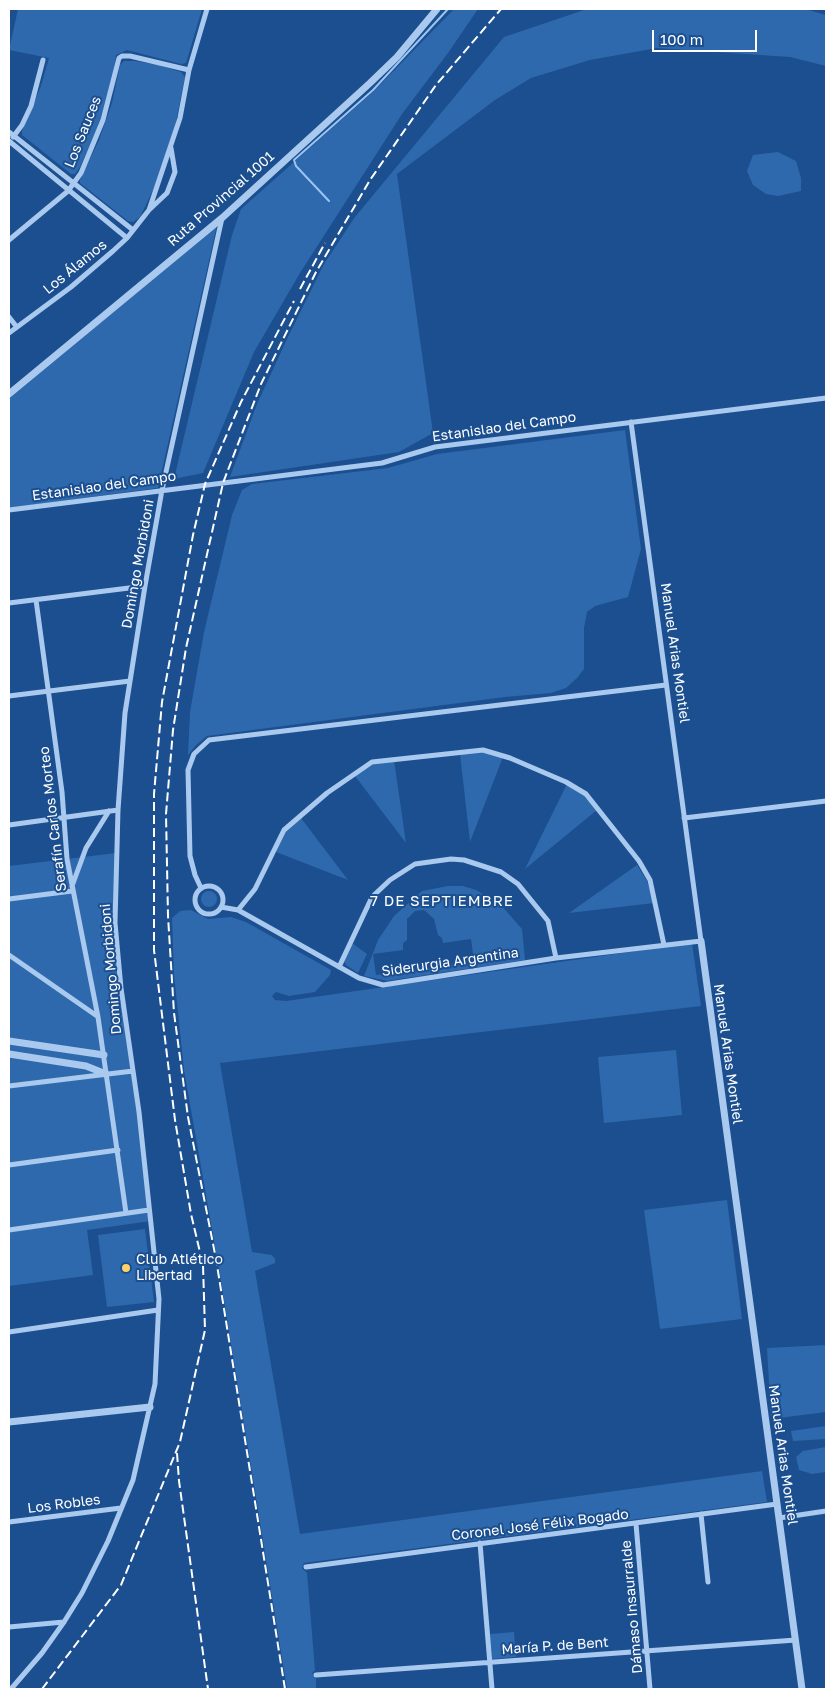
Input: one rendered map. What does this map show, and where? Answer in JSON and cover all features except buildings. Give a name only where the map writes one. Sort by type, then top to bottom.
[{"type":"street","name":"Los Álamos","points":[[149,210],[171,148],[185,99],[189,70],[207,9]]},
{"type":"street","name":"Ruta Provincial 1001","points":[[9,394],[222,218],[370,83],[396,57],[437,9]]},
{"type":"street","name":"Los Sauces","points":[[9,240],[74,183],[92,148],[103,120],[117,63],[122,56],[126,55],[189,70]]},
{"type":"street","points":[[43,60],[30,106],[22,125],[11,134],[9,141],[127,238]]},
{"type":"street","points":[[11,134],[133,230]]},
{"type":"street","name":"Los Álamos","points":[[9,333],[71,287],[127,238],[149,210],[167,193],[175,172],[171,148]]},
{"type":"street","name":"Domingo Morbidoni","points":[[11,1689],[42,1653],[82,1593],[133,1480],[155,1384],[159,1298],[133,1071],[121,988],[115,923],[118,810],[125,712],[145,586],[162,490],[222,218]]},
{"type":"street","points":[[9,318],[16,326]]},
{"type":"street","name":"Estanislao del Campo","points":[[9,510],[382,462],[435,447],[826,398]]},
{"type":"street","name":"Manuel Arias Montiel","points":[[631,422],[802,1689]]},
{"type":"street","points":[[9,603],[145,586]]},
{"type":"street","name":"Serafín Carlos Morteo","points":[[36,600],[62,792],[62,818],[72,889],[98,1017],[126,1213]]},
{"type":"street","points":[[9,696],[130,681]]},
{"type":"street","points":[[221,907],[223,900],[220,890],[211,886],[201,888],[190,856],[188,770],[194,754],[209,740],[666,685]]},
{"type":"street","points":[[238,910],[255,889],[284,830],[327,793],[372,762],[483,750],[535,768],[566,782],[586,794],[639,861],[650,880],[664,945]]},
{"type":"street","points":[[684,818],[826,801]]},
{"type":"street","points":[[9,825],[118,810]]},
{"type":"street","points":[[9,899],[72,889],[86,848],[109,811]]},
{"type":"street","points":[[339,967],[372,897],[390,880],[415,864],[445,859],[464,860],[494,870],[518,884],[548,921],[556,958]]},
{"type":"street","name":"Siderurgia Argentina","points":[[201,888],[195,900],[200,911],[211,914],[221,907],[238,910],[339,967],[372,983],[390,985],[556,958],[701,941]]},
{"type":"street","points":[[9,955],[98,1017]]},
{"type":"street","points":[[9,1041],[104,1055]]},
{"type":"street","points":[[9,1054],[86,1066],[106,1074]]},
{"type":"street","points":[[9,1086],[133,1071]]},
{"type":"street","points":[[9,1165],[118,1150]]},
{"type":"street","points":[[9,1230],[149,1210]]},
{"type":"street","points":[[9,1332],[158,1310]]},
{"type":"street","points":[[9,1422],[150,1407]]},
{"type":"street","name":"Coronel José Félix Bogado","points":[[306,1567],[777,1504]]},
{"type":"street","name":"Los Robles","points":[[9,1522],[122,1508]]},
{"type":"street","points":[[779,1518],[826,1511]]},
{"type":"street","points":[[701,1514],[708,1582]]},
{"type":"street","name":"Dámaso Insaurralde","points":[[636,1524],[650,1689]]},
{"type":"street","points":[[480,1543],[492,1689]]},
{"type":"street","points":[[9,1627],[64,1622]]},
{"type":"street","name":"María P. de Bent","points":[[316,1675],[796,1640]]},
{"type":"shaded area","points":[[18,9],[202,9],[186,63],[181,64],[127,50],[116,55],[112,84],[100,123],[80,167],[75,174],[71,174],[22,135],[41,86],[49,58],[9,50]]},
{"type":"shaded area","points":[[454,9],[478,9],[402,114],[300,273],[254,352],[203,473],[174,479],[232,235],[241,209],[374,91]]},
{"type":"shaded area","points":[[587,9],[805,9],[826,15],[826,66],[790,57],[657,48],[590,60],[531,78],[495,100],[397,174],[433,433],[399,452],[230,477],[257,404],[288,337],[324,264],[355,217],[504,37]]},
{"type":"shaded area","points":[[124,61],[158,65],[181,72],[185,77],[175,127],[155,186],[140,217],[133,222],[128,221],[80,183],[99,140],[112,103],[120,65]]},
{"type":"shaded area","points":[[778,152],[796,161],[801,178],[801,191],[778,196],[766,194],[753,185],[747,171],[753,155]]},
{"type":"shaded area","points":[[217,225],[158,488],[9,508],[9,399]]},
{"type":"shaded area","points":[[625,430],[641,549],[628,597],[595,606],[587,612],[584,628],[584,669],[566,688],[551,693],[505,697],[207,736],[188,755],[190,712],[204,632],[232,515],[242,490],[252,484],[388,468],[437,454]]},
{"type":"shaded area","points":[[483,752],[503,757],[470,842],[460,754]]},
{"type":"shaded area","points":[[394,760],[406,843],[355,776],[374,764]]},
{"type":"shaded area","points":[[567,784],[585,796],[597,810],[525,869]]},
{"type":"shaded area","points":[[301,818],[348,880],[276,852],[285,831]]},
{"type":"shaded area","points":[[116,853],[115,923],[151,1221],[87,1230],[93,1275],[9,1286],[9,866]]},
{"type":"shaded area","points":[[637,865],[647,881],[654,903],[569,913]]},
{"type":"shaded area","points":[[448,886],[463,886],[476,890],[501,905],[522,929],[525,960],[387,981],[364,976],[378,940],[394,916],[422,891]],"holes":[[[424,910],[434,919],[438,935],[442,938],[443,943],[471,939],[474,961],[376,975],[373,954],[403,950],[403,943],[407,940],[407,919],[415,911]]]},
{"type":"shaded area","points":[[209,891],[215,893],[217,899],[215,905],[209,907],[203,905],[201,899],[203,893]]},
{"type":"shaded area","points":[[191,910],[208,919],[231,917],[246,922],[331,970],[330,975],[315,992],[289,996],[276,992],[272,996],[275,1000],[286,1001],[692,943],[701,1006],[220,1063],[252,1252],[272,1255],[275,1259],[275,1263],[255,1271],[300,1534],[762,1471],[767,1502],[304,1563],[302,1568],[307,1573],[315,1670],[312,1673],[316,1679],[316,1689],[287,1689],[219,1269],[184,1070],[174,974],[172,918],[180,911]]},
{"type":"shaded area","points":[[352,943],[367,954],[358,973],[346,965],[344,961]]},
{"type":"shaded area","points":[[676,1050],[682,1115],[604,1123],[598,1057]]},
{"type":"shaded area","points":[[727,1200],[742,1319],[660,1329],[644,1210]]},
{"type":"shaded area","name":"Club Atlético Libertad","points":[[145,1229],[154,1302],[107,1307],[98,1235]]},
{"type":"shaded area","points":[[826,1345],[826,1412],[771,1419],[767,1348]]},
{"type":"shaded area","points":[[826,1426],[826,1439],[793,1441],[791,1431]]},
{"type":"shaded area","points":[[826,1447],[826,1472],[812,1474],[799,1470],[796,1457],[803,1451]]},
{"type":"shaded area","points":[[514,1632],[516,1657],[492,1659],[490,1634]]},
{"type":"waterway","points":[[329,201],[296,166],[294,160],[373,90],[448,9]]},
{"type":"railway","points":[[285,1689],[216,1259],[188,1117],[174,1013],[168,916],[166,814],[173,730],[186,648],[223,483],[261,384],[316,272],[370,180],[436,85],[501,9]]},
{"type":"railway","points":[[300,289],[325,243]]},
{"type":"railway","points":[[42,1689],[121,1585],[180,1442],[205,1330],[203,1265],[191,1214],[175,1120],[154,950],[154,794],[162,702],[193,535],[205,484],[241,402],[294,301]]},
{"type":"railway","points":[[177,1453],[179,1481],[208,1689]]},
{"type":"place","name":"Club Atlético Libertad","points":[[126,1268]]},
{"type":"district","name":"7 DE SEPTIEMBRE","points":[[442,901]]}]
